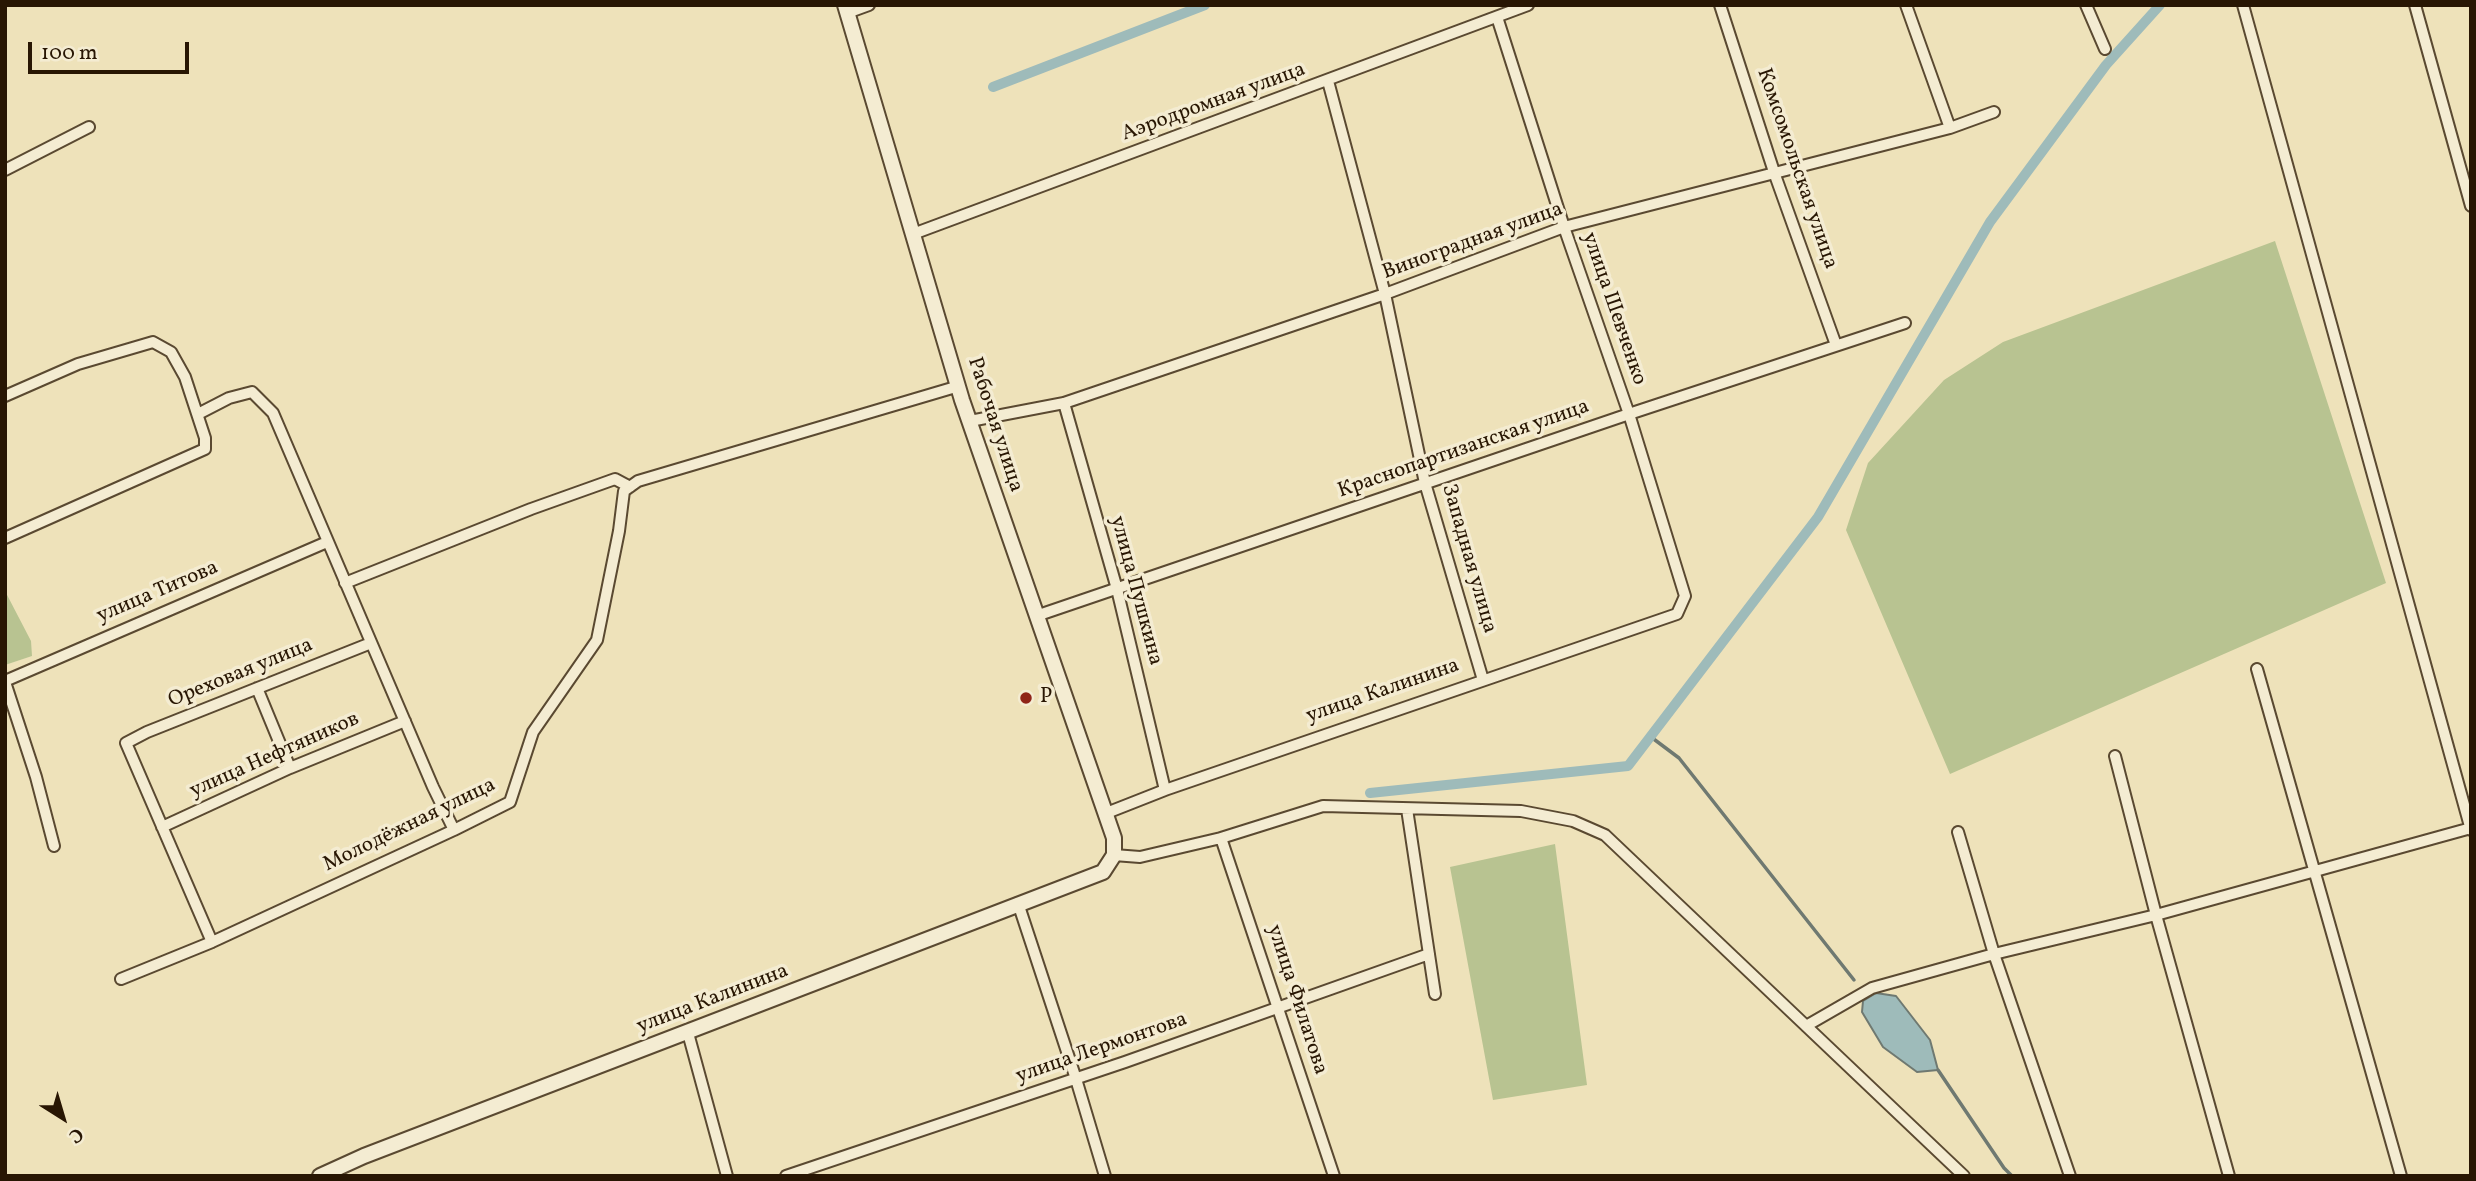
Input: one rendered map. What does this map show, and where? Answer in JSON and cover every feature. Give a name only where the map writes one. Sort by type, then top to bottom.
[{"type":"street","points":[[846,9],[869,5]]},
{"type":"street","name":"Аэродромная улица","points":[[913,234],[1528,5]]},
{"type":"street","name":"Комсомольская улица","points":[[1720,5],[1775,175],[1836,345]]},
{"type":"street","points":[[1906,5],[1950,128]]},
{"type":"street","points":[[2087,5],[2105,49]]},
{"type":"street","points":[[1806,1026],[1872,988],[1994,954],[2156,915],[2471,829],[2243,5]]},
{"type":"street","points":[[2415,5],[2471,206]]},
{"type":"street","name":"Рабочая улица","points":[[846,9],[958,386],[1114,838],[1114,855]]},
{"type":"street","name":"улица Шевченко","points":[[1497,17],[1564,227],[1629,414],[1685,596],[1677,614]]},
{"type":"street","name":"Западная улица","points":[[1328,81],[1385,294],[1425,483],[1483,680]]},
{"type":"street","name":"Виноградная улица","points":[[970,421],[1064,403],[1385,294],[1564,227],[1775,175],[1950,128],[1994,112]]},
{"type":"street","points":[[5,170],[89,127]]},
{"type":"street","name":"Краснопартизанская улица","points":[[1036,616],[1905,323]]},
{"type":"street","points":[[5,396],[78,364],[153,342],[171,352],[185,377],[205,438],[205,449],[5,538]]},
{"type":"street","points":[[345,583],[531,509],[615,479],[634,484],[958,386]]},
{"type":"street","points":[[198,414],[229,398],[252,392],[273,413],[454,830]]},
{"type":"street","name":"улица Пушкина","points":[[1064,403],[1116,589],[1166,790]]},
{"type":"street","name":"Молодёжная улица","points":[[121,979],[212,942],[510,802],[533,732],[597,640],[619,531],[624,491],[634,484]]},
{"type":"street","name":"улица Титова","points":[[5,681],[327,542]]},
{"type":"street","name":"улица Калинина","points":[[1104,814],[1166,790],[1677,614]]},
{"type":"street","name":"Ореховая улица","points":[[162,827],[125,743],[371,643]]},
{"type":"street","points":[[2257,669],[2401,1176]]},
{"type":"street","points":[[5,681],[36,777],[54,846]]},
{"type":"street","points":[[257,688],[290,768]]},
{"type":"street","name":"улица Нефтяников","points":[[162,827],[290,768],[405,721]]},
{"type":"street","points":[[2115,756],[2229,1176]]},
{"type":"street","points":[[1114,855],[1140,857],[1221,838],[1323,807],[1521,811],[1573,821],[1605,835],[1964,1176]]},
{"type":"street","points":[[1407,809],[1435,994]]},
{"type":"street","points":[[162,827],[212,942]]},
{"type":"street","points":[[1958,832],[1994,954],[2070,1176]]},
{"type":"street","name":"улица Филатова","points":[[1221,838],[1334,1176]]},
{"type":"street","name":"улица Калинина","points":[[320,1176],[375,1152],[1102,872],[1114,855]]},
{"type":"street","points":[[1018,903],[1105,1176]]},
{"type":"street","name":"улица Лермонтова","points":[[786,1176],[1076,1079],[1429,954]]},
{"type":"street","points":[[688,1033],[727,1176]]},
{"type":"green space","points":[[2275,241],[2386,583],[1950,774],[1846,530],[1868,463],[1944,380],[2003,342]]},
{"type":"green space","points":[[5,591],[31,641],[32,656],[5,665]]},
{"type":"green space","points":[[1555,844],[1587,1085],[1493,1100],[1450,867]]},
{"type":"water","points":[[1876,993],[1896,996],[1930,1040],[1938,1070],[1917,1072],[1883,1047],[1862,1012],[1863,1001]]},
{"type":"waterway","points":[[993,87],[1205,5]]},
{"type":"waterway","points":[[1370,793],[1628,766],[1818,517],[1990,222],[2106,65],[2160,5]]},
{"type":"waterway","points":[[1651,737],[1679,758],[1854,980]]},
{"type":"waterway","points":[[1938,1070],[2012,1176]]},
{"type":"place","name":"Р","points":[[1026,698]]}]
